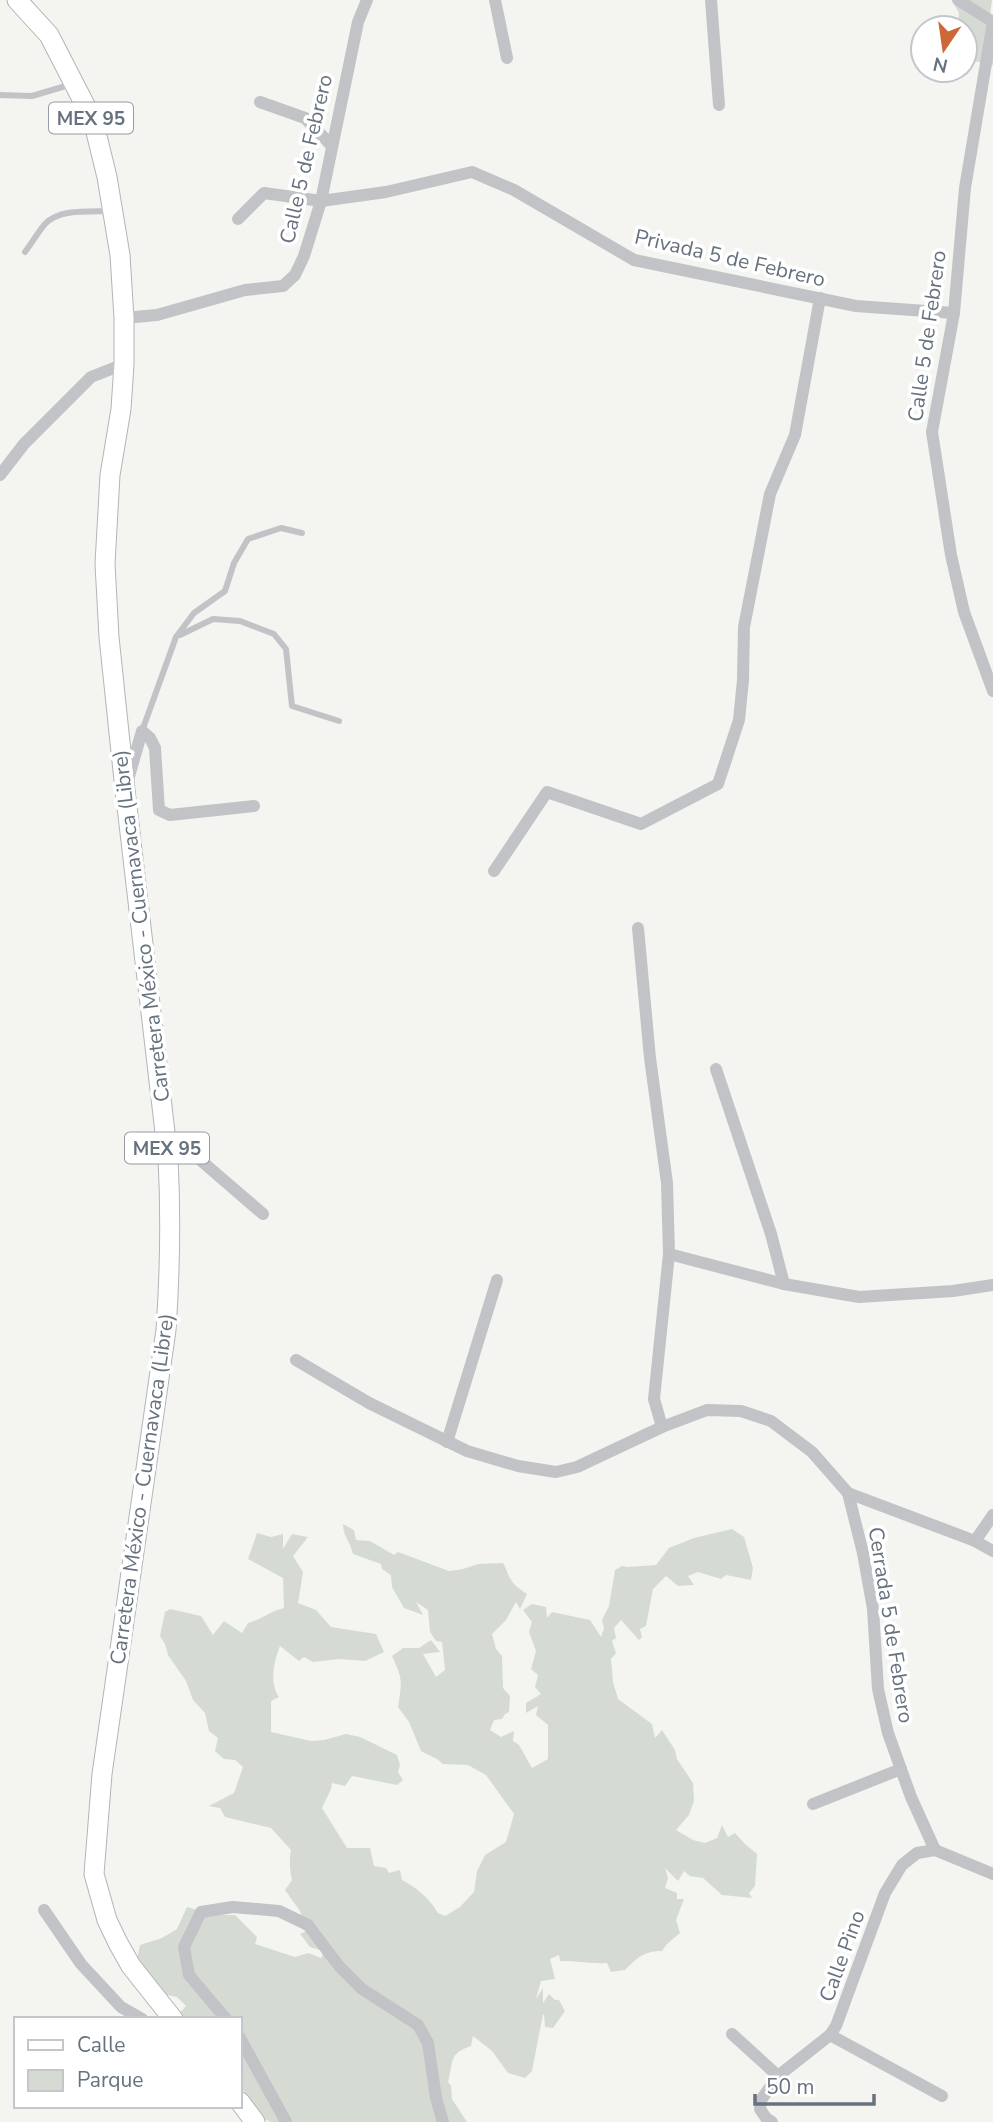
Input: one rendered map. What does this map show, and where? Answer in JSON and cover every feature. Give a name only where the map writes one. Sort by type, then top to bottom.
[{"type":"main road","name":"Carretera México - Cuernavaca (Libre)","points":[[17,0],[49,35],[94,124],[107,177],[120,255],[124,364],[121,409],[110,475],[105,564],[109,636],[125,790],[168,1158],[171,1205],[170,1273],[166,1330],[102,1774],[94,1874],[107,1920],[118,1943],[131,1966],[171,2017]]},
{"type":"main road","points":[[242,2105],[255,2122]]},
{"type":"street","name":"Calle 5 de Febrero","points":[[124,318],[157,316],[245,290],[283,286],[295,275],[304,256],[321,201],[358,22],[367,0]]},
{"type":"street","points":[[495,0],[507,58]]},
{"type":"street","points":[[711,0],[719,106]]},
{"type":"street","name":"Calle 5 de Febrero","points":[[958,0],[993,22],[965,188],[954,313],[932,432],[951,555],[964,611],[993,691]]},
{"type":"street","points":[[260,102],[305,118],[331,145]]},
{"type":"street","name":"Privada 5 de Febrero","points":[[238,219],[264,193],[321,201],[386,192],[472,172],[513,190],[634,260],[856,306],[954,313]]},
{"type":"street","points":[[494,871],[547,792],[641,824],[718,784],[739,720],[744,627],[769,494],[795,435],[820,298]]},
{"type":"street","points":[[0,475],[24,444],[91,377],[124,364]]},
{"type":"street","points":[[125,790],[142,731],[150,737],[155,748],[159,810],[170,815],[254,806]]},
{"type":"street","points":[[638,928],[650,1058],[667,1184],[669,1254],[654,1399],[662,1427]]},
{"type":"street","points":[[716,1069],[771,1234],[784,1284]]},
{"type":"street","points":[[168,1158],[198,1158],[263,1214]]},
{"type":"street","points":[[669,1254],[784,1284],[859,1297],[953,1292],[993,1284]]},
{"type":"street","points":[[447,1442],[497,1280]]},
{"type":"street","name":"Cerrada 5 de Febrero","points":[[296,1360],[369,1403],[467,1451],[518,1466],[556,1472],[577,1467],[662,1427],[708,1410],[741,1410],[771,1421],[811,1452],[848,1493],[873,1609],[878,1689],[888,1733],[911,1797],[935,1850]]},
{"type":"street","points":[[848,1493],[975,1541],[993,1551]]},
{"type":"street","points":[[975,1541],[993,1515]]},
{"type":"street","points":[[813,1804],[901,1769]]},
{"type":"street","points":[[935,1850],[993,1874]]},
{"type":"street","name":"Calle Pino","points":[[778,2076],[830,2035],[836,2026],[885,1893],[902,1865],[917,1853],[935,1850]]},
{"type":"street","points":[[224,2017],[189,1975],[184,1947],[201,1912],[233,1907],[279,1911],[309,1925],[339,1966],[362,1989],[418,2025],[428,2043],[436,2098],[443,2122]]},
{"type":"street","points":[[44,1910],[81,1964],[121,2007],[138,2017]]},
{"type":"street","points":[[732,2034],[778,2076],[761,2100],[760,2109],[772,2122]]},
{"type":"street","points":[[830,2035],[942,2096]]},
{"type":"street","points":[[242,2042],[286,2122]]},
{"type":"lane","points":[[0,95],[32,96],[75,83]]},
{"type":"lane","points":[[25,252],[46,222],[56,216],[113,211]]},
{"type":"lane","points":[[142,731],[176,637],[194,613],[225,591],[234,564],[248,539],[281,528],[302,533]]},
{"type":"lane","points":[[176,637],[213,619],[240,621],[274,634],[286,649],[292,706],[338,721]]},
{"type":"green space","points":[[952,0],[992,0],[990,15],[993,17],[993,65],[979,62],[979,14],[959,13]]},
{"type":"green space","points":[[343,1524],[354,1530],[356,1540],[370,1541],[394,1555],[398,1552],[449,1571],[478,1564],[503,1563],[513,1583],[527,1594],[520,1609],[516,1602],[506,1620],[492,1634],[496,1649],[502,1656],[503,1688],[510,1696],[509,1712],[502,1719],[494,1720],[490,1730],[501,1737],[514,1731],[513,1741],[519,1745],[532,1768],[548,1759],[548,1725],[536,1715],[538,1706],[526,1713],[526,1703],[541,1694],[535,1687],[538,1675],[531,1669],[536,1651],[529,1632],[532,1622],[523,1610],[532,1604],[546,1607],[547,1618],[552,1612],[590,1620],[601,1637],[604,1628],[602,1620],[609,1606],[615,1570],[622,1566],[656,1565],[669,1548],[694,1538],[732,1529],[744,1537],[753,1568],[751,1580],[726,1575],[721,1579],[698,1572],[688,1576],[694,1585],[678,1586],[666,1576],[653,1589],[646,1626],[640,1629],[642,1637],[639,1640],[621,1620],[614,1628],[616,1638],[612,1641],[616,1653],[611,1659],[618,1699],[652,1724],[655,1738],[662,1730],[693,1783],[694,1801],[689,1815],[676,1830],[693,1840],[705,1843],[717,1838],[722,1825],[728,1837],[735,1833],[757,1854],[755,1886],[749,1893],[752,1898],[722,1895],[703,1878],[690,1876],[684,1871],[678,1881],[665,1868],[668,1878],[665,1888],[677,1893],[677,1899],[684,1899],[676,1920],[680,1933],[662,1951],[641,1956],[625,1970],[611,1972],[607,1963],[560,1961],[559,1955],[550,1959],[555,1979],[541,1981],[536,1999],[543,1988],[543,2003],[549,1994],[559,2000],[565,2011],[553,2028],[545,2027],[543,2014],[532,2071],[525,2078],[508,2073],[492,2051],[473,2036],[471,2046],[455,2055],[448,2082],[452,2099],[467,2122],[271,2122],[254,2114],[242,2087],[242,2017],[178,2017],[186,2006],[177,1997],[162,1994],[137,1959],[140,1945],[162,1938],[177,1929],[187,1907],[203,1915],[235,1915],[257,1937],[255,1944],[295,1957],[308,1953],[321,1958],[324,1951],[310,1947],[300,1934],[306,1931],[300,1911],[285,1890],[292,1880],[291,1850],[271,1828],[225,1817],[220,1808],[209,1806],[234,1793],[243,1767],[235,1760],[224,1759],[215,1751],[218,1738],[209,1731],[205,1713],[193,1700],[186,1681],[168,1655],[160,1636],[165,1612],[170,1609],[201,1616],[213,1635],[224,1621],[242,1633],[248,1623],[284,1608],[283,1578],[248,1559],[257,1533],[271,1537],[283,1534],[283,1549],[292,1534],[308,1537],[293,1556],[303,1572],[298,1603],[316,1610],[331,1627],[376,1634],[384,1652],[365,1661],[339,1659],[313,1662],[304,1657],[299,1661],[280,1646],[274,1665],[273,1679],[279,1697],[271,1701],[271,1732],[311,1741],[346,1734],[360,1737],[397,1755],[400,1765],[398,1772],[403,1780],[397,1785],[352,1776],[345,1786],[332,1783],[322,1808],[347,1848],[370,1848],[374,1866],[386,1868],[389,1873],[400,1870],[402,1880],[417,1890],[438,1913],[445,1916],[460,1907],[474,1892],[477,1871],[485,1855],[506,1842],[514,1814],[486,1775],[468,1765],[443,1764],[421,1751],[409,1722],[398,1707],[401,1681],[392,1656],[403,1648],[419,1648],[431,1640],[440,1652],[423,1654],[436,1677],[445,1670],[442,1642],[436,1641],[430,1632],[428,1610],[416,1602],[423,1615],[404,1608],[392,1587],[391,1575],[382,1569],[381,1564],[353,1554]]}]
